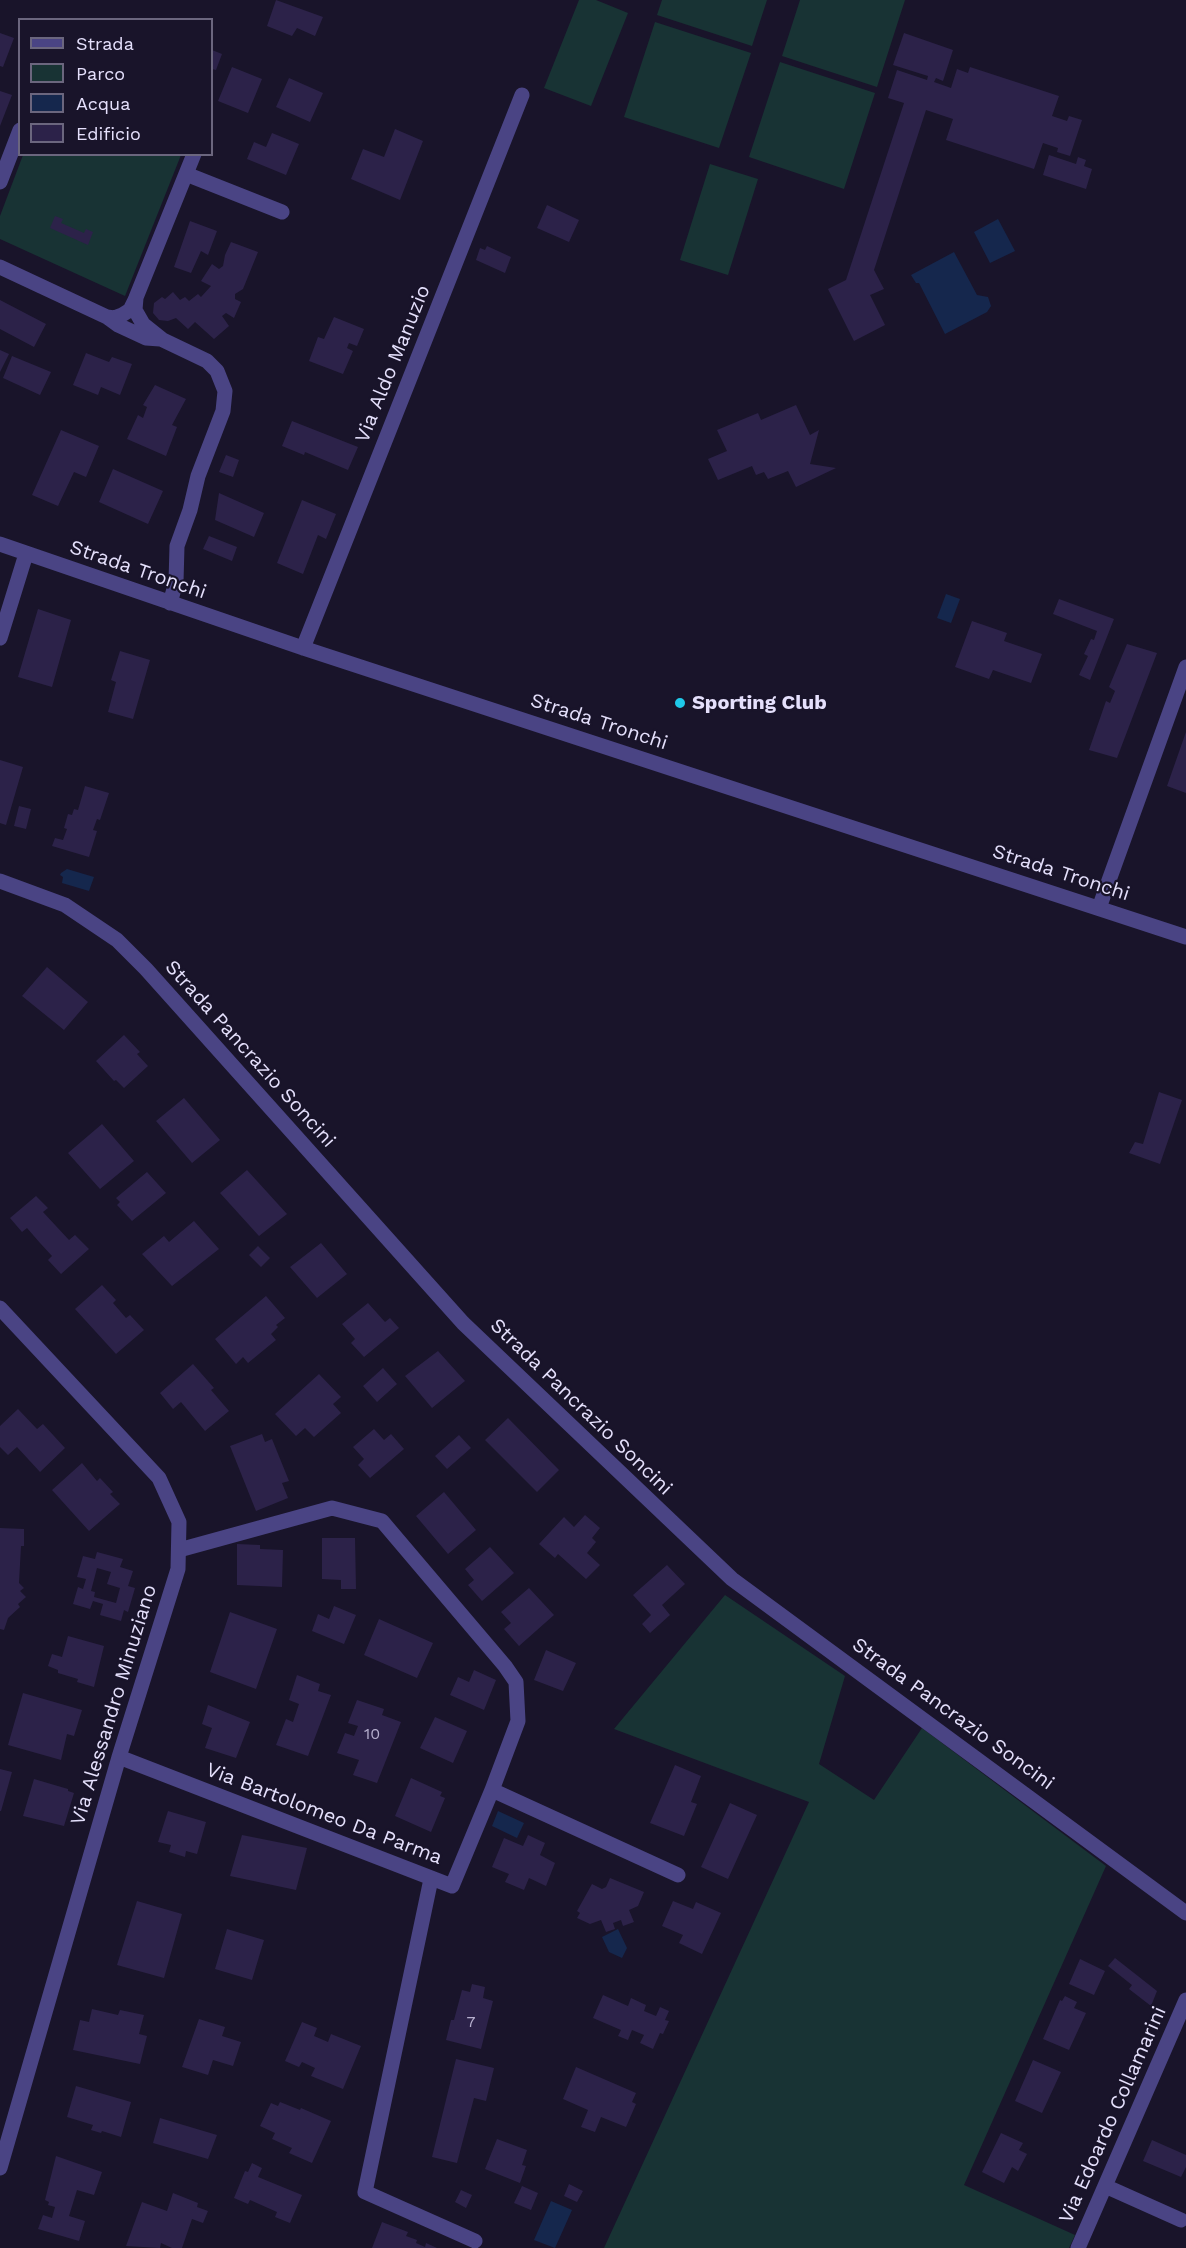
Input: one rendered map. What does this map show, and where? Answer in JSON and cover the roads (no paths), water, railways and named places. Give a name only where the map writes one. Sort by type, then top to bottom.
[{"type":"street","name":"Via Aldo Manuzio","points":[[303,648],[522,95]]},
{"type":"street","points":[[0,183],[18,135]]},
{"type":"street","points":[[107,317],[114,318],[130,310],[193,156]]},
{"type":"street","points":[[186,174],[282,212]]},
{"type":"street","points":[[0,267],[107,317],[118,325],[148,339],[163,340]]},
{"type":"street","points":[[136,298],[135,310],[141,322],[163,340],[213,366],[224,384],[225,398],[220,420],[198,476],[188,517],[178,541],[175,556],[176,582],[170,603]]},
{"type":"street","name":"Strada Tronchi","points":[[0,544],[303,648],[1186,937]]},
{"type":"street","points":[[0,638],[26,554]]},
{"type":"street","points":[[1099,908],[1186,667]]},
{"type":"street","name":"Strada Pancrazio Soncini","points":[[0,881],[65,905],[100,927],[125,947],[463,1323],[732,1579],[1186,1913]]},
{"type":"street","name":"Via Alessandro Minuziano","points":[[0,1308],[159,1478],[179,1522],[178,1569],[119,1757],[0,2168]]},
{"type":"street","name":"Via Bartolomeo Da Parma","points":[[119,1757],[452,1886],[518,1721],[516,1682],[382,1521],[332,1508],[178,1550]]},
{"type":"street","points":[[492,1790],[678,1875]]},
{"type":"street","points":[[431,1879],[365,2192],[475,2241]]},
{"type":"street","name":"Via Edoardo Collamarini","points":[[1078,2248],[1186,2000]]},
{"type":"street","points":[[1105,2186],[1181,2220]]},
{"type":"water","points":[[998,219],[1015,251],[990,263],[974,232]]},
{"type":"water","points":[[954,252],[977,295],[988,297],[991,306],[987,312],[945,334],[919,283],[916,283],[911,275]]},
{"type":"water","points":[[946,594],[960,599],[951,623],[937,618]]},
{"type":"water","points":[[67,869],[94,877],[89,891],[62,883],[63,877],[60,875]]},
{"type":"water","points":[[498,1811],[524,1823],[517,1838],[492,1826]]},
{"type":"water","points":[[618,1929],[627,1948],[622,1958],[609,1952],[602,1937]]},
{"type":"water","points":[[551,2201],[572,2210],[555,2248],[534,2240]]},
{"type":"place","name":"Sporting Club","points":[[680,703]]}]
